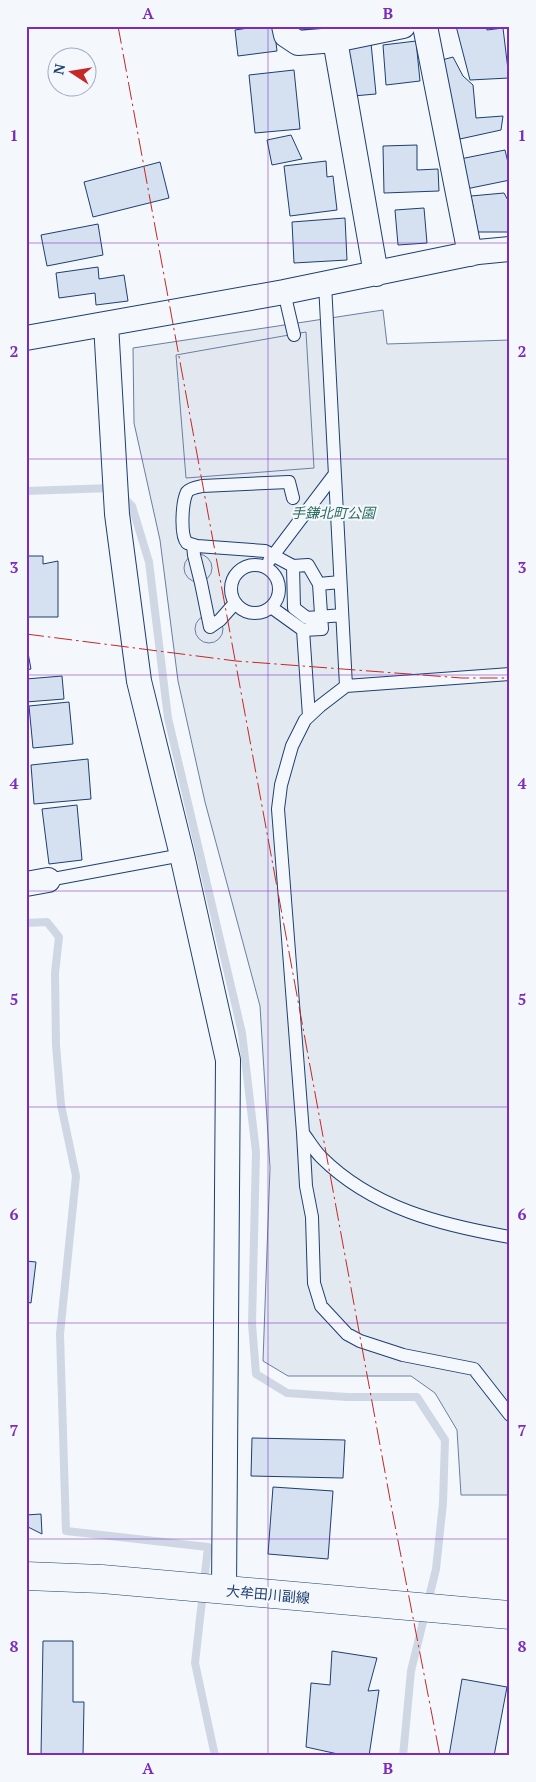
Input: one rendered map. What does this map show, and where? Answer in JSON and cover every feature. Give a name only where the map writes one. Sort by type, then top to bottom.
[{"type":"main road","name":"大牟田川副線","points":[[26,1576],[102,1579],[510,1615]]},
{"type":"street","points":[[284,26],[286,35],[298,43],[335,40],[403,26]]},
{"type":"street","points":[[424,26],[470,254]]},
{"type":"street","points":[[335,40],[376,274]]},
{"type":"street","points":[[26,338],[284,292],[470,254],[510,249]]},
{"type":"street","points":[[106,324],[117,514],[139,681],[182,855],[228,1060],[224,1590]]},
{"type":"lane","points":[[325,284],[346,686]]},
{"type":"lane","points":[[284,292],[294,335]]},
{"type":"lane","points":[[265,567],[334,475]]},
{"type":"lane","points":[[271,607],[303,630],[322,629],[319,584],[308,565],[293,566],[265,551],[186,543],[183,538],[185,498],[190,489],[208,481],[289,482],[293,498]]},
{"type":"lane","points":[[193,545],[210,627],[220,620],[235,603]]},
{"type":"lane","points":[[257,565],[265,567],[276,578],[278,593],[276,601],[271,607],[256,613],[248,612],[235,603],[232,596],[232,581],[242,569],[257,565]]},
{"type":"lane","points":[[293,566],[294,608],[307,618],[342,615]]},
{"type":"lane","points":[[319,584],[340,582]]},
{"type":"lane","points":[[303,630],[309,716]]},
{"type":"lane","points":[[510,674],[346,686],[305,720],[292,746],[278,810],[297,1040],[306,1186],[312,1217],[314,1282],[321,1306],[346,1334],[360,1341],[403,1355],[474,1369],[510,1415]]},
{"type":"lane","points":[[37,882],[182,855]]},
{"type":"lane","points":[[303,1132],[320,1156],[354,1185],[397,1208],[433,1220],[510,1237]]},
{"type":"green space","name":"手鎌北町公園","points":[[383,310],[387,344],[510,340],[510,1495],[461,1495],[457,1430],[435,1393],[411,1376],[288,1376],[263,1361],[270,1168],[260,1006],[205,802],[178,681],[160,540],[134,423],[133,348]]},
{"type":"shaded area","points":[[306,332],[314,468],[186,478],[176,355]]},
{"type":"shaded area","points":[[198,554],[208,558],[212,568],[208,578],[198,582],[188,578],[184,568],[188,558]]},
{"type":"shaded area","points":[[209,615],[219,619],[223,629],[219,639],[209,643],[199,639],[195,629],[199,619]]},
{"type":"building","points":[[274,26],[277,51],[238,56],[235,30]]},
{"type":"building","points":[[295,26],[328,26],[296,31]]},
{"type":"building","points":[[456,26],[486,26],[487,30],[503,28],[509,78],[470,80]]},
{"type":"building","points":[[416,41],[420,81],[386,85],[383,45]]},
{"type":"building","points":[[371,43],[376,94],[353,96],[348,46]]},
{"type":"building","points":[[453,57],[463,76],[473,85],[476,118],[503,116],[501,130],[460,139],[442,60]]},
{"type":"building","points":[[294,70],[300,129],[255,133],[249,75]]},
{"type":"building","points":[[291,135],[302,159],[272,165],[267,140]]},
{"type":"building","points":[[417,145],[417,170],[438,169],[439,191],[384,193],[383,146]]},
{"type":"building","points":[[505,150],[510,180],[466,189],[460,159]]},
{"type":"building","points":[[326,161],[327,177],[333,176],[337,210],[290,216],[284,166]]},
{"type":"building","points":[[160,162],[169,198],[93,217],[84,182]]},
{"type":"building","points":[[504,193],[510,204],[510,232],[478,232],[471,196]]},
{"type":"building","points":[[424,208],[427,243],[398,245],[395,210]]},
{"type":"building","points":[[345,218],[347,260],[294,263],[292,222]]},
{"type":"building","points":[[98,224],[103,255],[47,266],[41,235]]},
{"type":"building","points":[[98,267],[99,279],[124,275],[128,301],[96,305],[95,293],[59,298],[56,273]]},
{"type":"building","points":[[26,556],[43,556],[43,564],[58,561],[58,617],[26,617]]},
{"type":"building","points":[[26,642],[31,669],[26,670]]},
{"type":"building","points":[[62,676],[64,699],[26,702],[26,679]]},
{"type":"building","points":[[69,702],[73,744],[33,748],[29,706]]},
{"type":"building","points":[[88,759],[91,799],[34,804],[31,765]]},
{"type":"building","points":[[77,805],[82,860],[49,864],[42,809]]},
{"type":"building","points":[[26,1261],[36,1262],[31,1303],[26,1302]]},
{"type":"building","points":[[252,1438],[345,1440],[343,1478],[251,1476]]},
{"type":"building","points":[[273,1487],[333,1491],[328,1559],[268,1554]]},
{"type":"building","points":[[41,1514],[42,1534],[26,1526],[26,1515]]},
{"type":"building","points":[[43,1641],[73,1641],[73,1702],[84,1702],[83,1756],[41,1756]]},
{"type":"building","points":[[332,1651],[377,1658],[368,1691],[379,1690],[369,1756],[347,1756],[306,1747],[311,1683],[330,1685]]},
{"type":"building","points":[[462,1679],[507,1687],[494,1756],[449,1756]]},
{"type":"waterway","points":[[26,491],[112,488]]},
{"type":"waterway","points":[[122,496],[132,506],[149,562],[168,718],[242,1033],[256,1152],[252,1324],[256,1374],[287,1393],[347,1397],[417,1397],[445,1440],[443,1503],[436,1569],[411,1671],[403,1756]]},
{"type":"waterway","points":[[26,923],[47,922],[59,937],[55,973],[56,1045],[61,1105],[76,1176],[60,1334],[66,1531],[208,1547],[195,1663],[215,1756]]},
{"type":"power","points":[[118,26],[392,1510],[440,1756]]},
{"type":"power","points":[[26,634],[236,661],[462,678],[510,678]]}]
